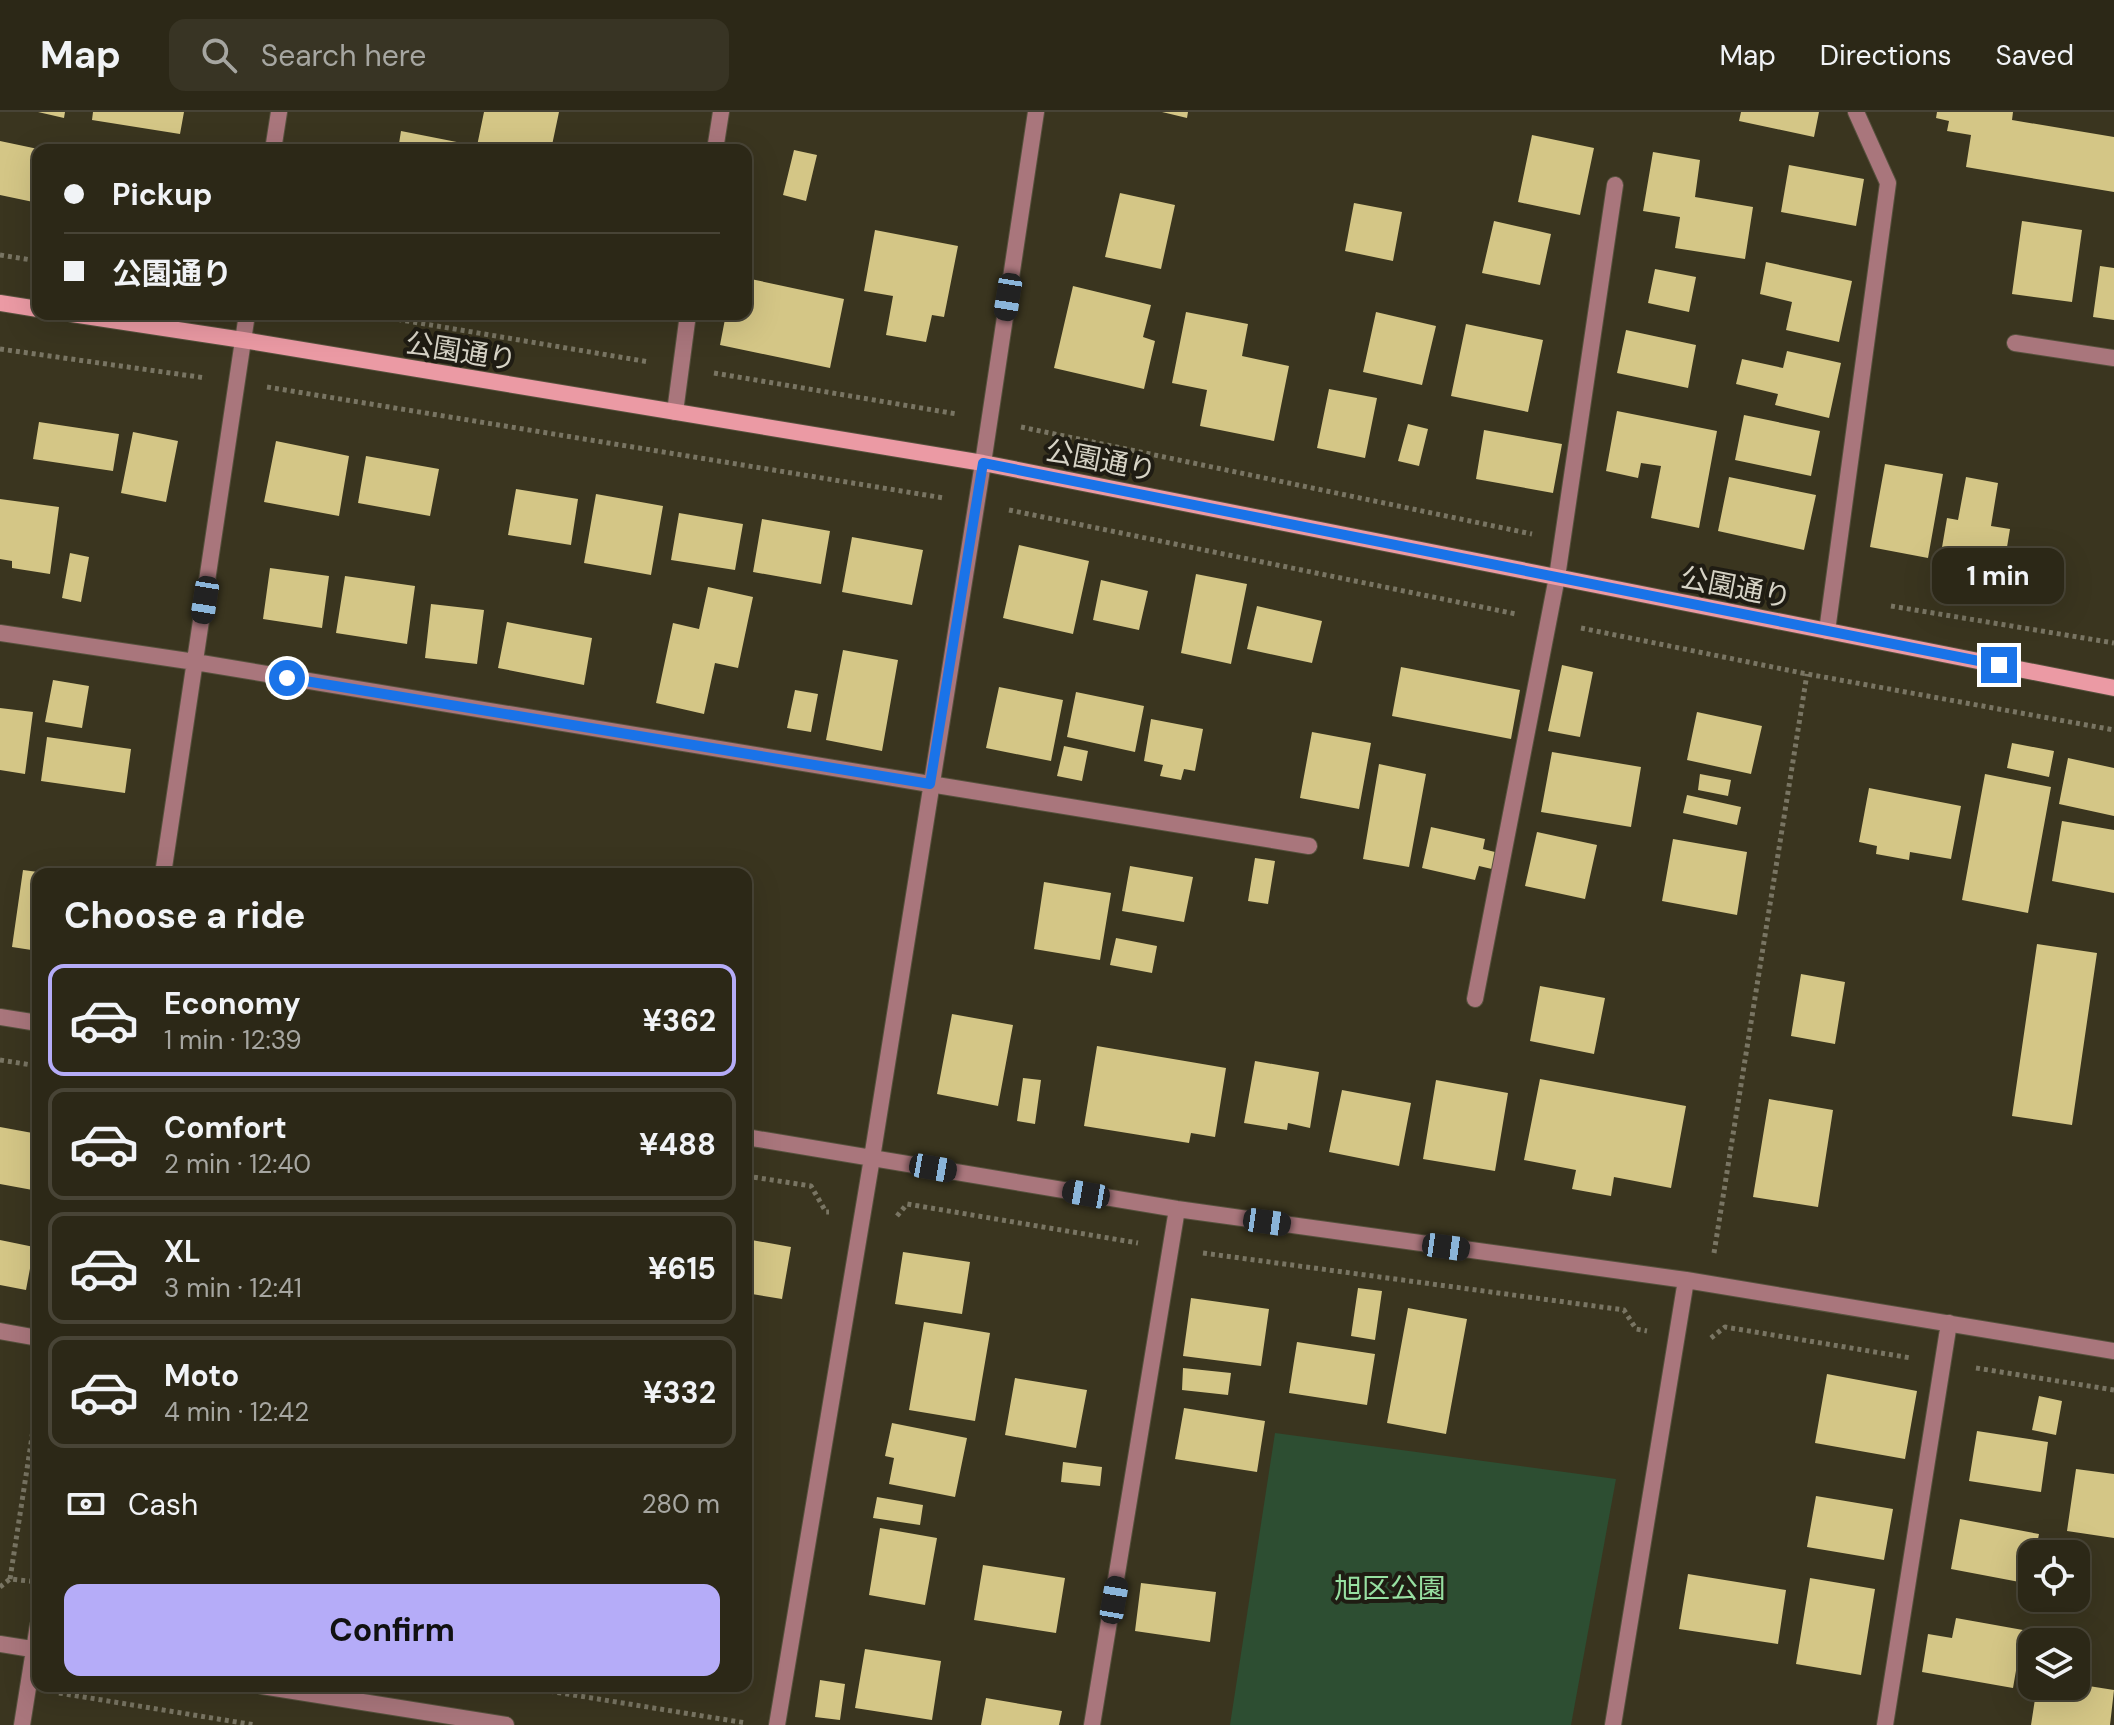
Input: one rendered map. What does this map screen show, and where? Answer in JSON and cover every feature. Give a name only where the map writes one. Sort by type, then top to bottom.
[{"type":"street","points":[[274,144],[279,112]]},
{"type":"street","points":[[716,144],[721,112]]},
{"type":"street","points":[[777,1725],[863,1215],[1036,112]]},
{"type":"street","points":[[1827,631],[1888,183],[1856,112]]},
{"type":"street","points":[[1475,999],[1557,577],[1615,185]]},
{"type":"street","points":[[0,303],[32,308]]},
{"type":"street","name":"公園通り","points":[[111,320],[983,463],[2114,688]]},
{"type":"street","points":[[164,868],[246,320]]},
{"type":"street","points":[[675,412],[687,320]]},
{"type":"street","points":[[2015,343],[2114,358]]},
{"type":"street","points":[[0,633],[195,662],[1309,846]]},
{"type":"street","points":[[0,1017],[32,1022]]},
{"type":"street","points":[[752,1138],[1177,1209],[1686,1280],[2114,1351]]},
{"type":"street","points":[[1092,1725],[1177,1209]]},
{"type":"street","points":[[1613,1725],[1686,1280]]},
{"type":"street","points":[[1885,1725],[1949,1323]]},
{"type":"street","points":[[0,1331],[32,1337]]},
{"type":"street","points":[[0,1644],[32,1649]]},
{"type":"street","points":[[22,1725],[32,1669]]},
{"type":"street","points":[[300,1692],[506,1725]]},
{"type":"path","points":[[0,255],[32,260]]},
{"type":"path","points":[[401,320],[989,420],[1562,540]]},
{"type":"path","points":[[0,349],[238,382],[975,503],[1807,674],[2114,730]]},
{"type":"path","points":[[1830,596],[2114,643]]},
{"type":"path","points":[[1709,1284],[1807,674]]},
{"type":"path","points":[[0,1060],[32,1065]]},
{"type":"path","points":[[752,1177],[811,1186],[826,1212],[893,1220],[907,1204],[1171,1249],[1624,1310],[1636,1329],[1675,1337],[1707,1341],[1725,1327],[2114,1390]]},
{"type":"path","points":[[0,1587],[10,1579],[32,1437]]},
{"type":"path","points":[[10,1579],[32,1581]]},
{"type":"path","points":[[28,1688],[32,1689]]},
{"type":"path","points":[[53,1692],[255,1725]]},
{"type":"path","points":[[554,1692],[755,1725]]},
{"type":"green space","name":"旭区公園","points":[[1275,1433],[1616,1479],[1571,1725],[1230,1725]]},
{"type":"building","points":[[38,112],[65,112],[64,118]]},
{"type":"building","points":[[93,112],[184,112],[180,134],[92,120]]},
{"type":"building","points":[[484,112],[559,112],[552,144],[477,144]]},
{"type":"building","points":[[1162,112],[1188,112],[1187,118]]},
{"type":"building","points":[[1741,112],[1819,112],[1814,137],[1739,121]]},
{"type":"building","points":[[1937,112],[2013,112],[2012,120],[2114,137],[2114,192],[1966,167],[1971,135],[1947,131],[1949,121],[1936,118]]},
{"type":"building","points":[[401,131],[467,144],[399,144]]},
{"type":"building","points":[[1532,135],[1594,148],[1580,215],[1518,202]]},
{"type":"building","points":[[0,141],[32,148],[32,202],[0,195]]},
{"type":"building","points":[[794,150],[817,155],[806,201],[783,195]]},
{"type":"building","points":[[1653,152],[1700,160],[1695,197],[1753,207],[1745,259],[1675,248],[1680,217],[1643,211]]},
{"type":"building","points":[[1789,165],[1864,179],[1856,226],[1781,212]]},
{"type":"building","points":[[1120,193],[1175,205],[1161,269],[1105,257]]},
{"type":"building","points":[[1354,203],[1402,212],[1393,261],[1345,251]]},
{"type":"building","points":[[1494,221],[1551,234],[1540,285],[1482,273]]},
{"type":"building","points":[[2022,221],[2082,230],[2072,302],[2012,294]]},
{"type":"building","points":[[875,230],[958,246],[944,317],[932,315],[926,342],[886,335],[893,296],[864,291]]},
{"type":"building","points":[[1766,262],[1852,281],[1839,342],[1786,330],[1792,302],[1760,294]]},
{"type":"building","points":[[2100,266],[2114,268],[2114,320],[2093,317]]},
{"type":"building","points":[[1655,269],[1696,277],[1689,312],[1648,303]]},
{"type":"building","points":[[752,279],[844,299],[830,368],[720,345],[725,320],[752,320]]},
{"type":"building","points":[[1073,286],[1151,305],[1143,337],[1155,341],[1144,389],[1054,368]]},
{"type":"building","points":[[1186,312],[1248,324],[1242,356],[1289,366],[1274,441],[1200,426],[1207,390],[1172,383]]},
{"type":"building","points":[[1376,312],[1436,326],[1422,385],[1363,372]]},
{"type":"building","points":[[1466,324],[1543,340],[1528,412],[1451,396]]},
{"type":"building","points":[[1626,330],[1696,345],[1688,388],[1617,373]]},
{"type":"building","points":[[1787,351],[1841,363],[1829,418],[1775,405],[1778,394],[1736,384],[1742,359],[1783,368]]},
{"type":"building","points":[[1329,389],[1377,398],[1365,458],[1317,448]]},
{"type":"building","points":[[1617,411],[1717,431],[1699,528],[1651,518],[1661,466],[1641,463],[1638,478],[1606,471]]},
{"type":"building","points":[[1744,415],[1820,431],[1811,476],[1735,460]]},
{"type":"building","points":[[39,422],[119,434],[113,471],[33,459]]},
{"type":"building","points":[[1408,424],[1428,429],[1419,466],[1398,461]]},
{"type":"building","points":[[1484,430],[1562,444],[1553,493],[1476,479]]},
{"type":"building","points":[[133,432],[178,441],[166,502],[121,493]]},
{"type":"building","points":[[276,441],[349,456],[339,516],[264,502]]},
{"type":"building","points":[[366,456],[439,469],[430,516],[358,503]]},
{"type":"building","points":[[1885,464],[1943,474],[1928,558],[1870,547]]},
{"type":"building","points":[[1729,477],[1816,495],[1804,550],[1718,531]]},
{"type":"building","points":[[1966,477],[1998,483],[1991,526],[2010,529],[2002,577],[1939,565],[1947,518],[1958,520]]},
{"type":"building","points":[[516,489],[578,499],[571,545],[508,535]]},
{"type":"building","points":[[596,494],[663,506],[651,575],[584,563]]},
{"type":"building","points":[[0,499],[59,507],[50,574],[12,568],[12,561],[0,559]]},
{"type":"building","points":[[679,513],[743,524],[735,570],[671,560]]},
{"type":"building","points":[[762,519],[830,531],[821,584],[753,572]]},
{"type":"building","points":[[852,537],[923,550],[912,605],[842,592]]},
{"type":"building","points":[[1019,545],[1089,561],[1073,634],[1003,618]]},
{"type":"building","points":[[70,553],[89,557],[81,602],[62,598]]},
{"type":"building","points":[[270,568],[329,576],[322,628],[263,619]]},
{"type":"building","points":[[1196,574],[1247,584],[1231,664],[1181,653]]},
{"type":"building","points":[[345,576],[415,586],[407,644],[336,633]]},
{"type":"building","points":[[1101,580],[1148,591],[1139,630],[1093,620]]},
{"type":"building","points":[[708,587],[753,597],[738,668],[715,663],[704,714],[656,703],[673,623],[699,629]]},
{"type":"building","points":[[431,604],[484,610],[477,664],[425,658]]},
{"type":"building","points":[[1257,606],[1322,621],[1312,663],[1247,649]]},
{"type":"building","points":[[507,622],[592,638],[584,685],[498,668]]},
{"type":"building","points":[[843,650],[898,660],[882,751],[826,740]]},
{"type":"building","points":[[1562,665],[1593,672],[1580,737],[1548,731]]},
{"type":"building","points":[[1401,667],[1520,690],[1511,739],[1392,716]]},
{"type":"building","points":[[53,680],[89,686],[82,728],[45,722]]},
{"type":"building","points":[[999,687],[1063,700],[1051,761],[986,748]]},
{"type":"building","points":[[795,690],[818,694],[811,732],[787,728]]},
{"type":"building","points":[[1076,692],[1144,706],[1135,752],[1067,737]]},
{"type":"building","points":[[0,708],[33,712],[25,774],[0,770]]},
{"type":"building","points":[[1697,712],[1762,726],[1751,774],[1687,760]]},
{"type":"building","points":[[1151,719],[1203,729],[1195,771],[1184,769],[1181,780],[1160,776],[1163,765],[1144,761]]},
{"type":"building","points":[[1312,732],[1371,743],[1359,809],[1300,798]]},
{"type":"building","points":[[47,737],[131,749],[125,793],[41,781]]},
{"type":"building","points":[[2012,743],[2054,751],[2049,777],[2007,768]]},
{"type":"building","points":[[1064,746],[1088,751],[1082,781],[1057,776]]},
{"type":"building","points":[[1552,752],[1641,767],[1631,827],[1541,812]]},
{"type":"building","points":[[2068,758],[2114,768],[2114,816],[2059,804]]},
{"type":"building","points":[[1379,764],[1426,774],[1409,867],[1363,859]]},
{"type":"building","points":[[1700,774],[1731,780],[1728,796],[1698,790]]},
{"type":"building","points":[[1985,774],[2051,787],[2028,913],[1962,900]]},
{"type":"building","points":[[1869,788],[1961,806],[1951,859],[1910,852],[1909,860],[1876,854],[1877,846],[1859,842]]},
{"type":"building","points":[[1687,795],[1741,807],[1737,825],[1683,813]]},
{"type":"building","points":[[2062,821],[2114,830],[2114,893],[2052,881]]},
{"type":"building","points":[[1431,827],[1485,839],[1483,849],[1495,852],[1492,869],[1479,866],[1475,880],[1422,868]]},
{"type":"building","points":[[1537,832],[1597,845],[1585,899],[1525,886]]},
{"type":"building","points":[[1673,839],[1747,852],[1737,915],[1662,901]]},
{"type":"building","points":[[1255,858],[1275,861],[1268,904],[1248,901]]},
{"type":"building","points":[[1130,866],[1193,877],[1184,922],[1122,911]]},
{"type":"building","points":[[23,870],[32,871],[32,950],[12,947]]},
{"type":"building","points":[[1044,882],[1111,893],[1100,960],[1034,949]]},
{"type":"building","points":[[1116,938],[1157,946],[1152,973],[1110,965]]},
{"type":"building","points":[[2037,944],[2097,953],[2072,1125],[2012,1116]]},
{"type":"building","points":[[1801,974],[1845,982],[1835,1044],[1791,1036]]},
{"type":"building","points":[[1540,986],[1605,998],[1594,1054],[1530,1041]]},
{"type":"building","points":[[952,1014],[1013,1025],[998,1106],[937,1094]]},
{"type":"building","points":[[1097,1046],[1226,1068],[1215,1137],[1191,1133],[1189,1143],[1084,1126]]},
{"type":"building","points":[[1255,1061],[1319,1072],[1310,1128],[1288,1123],[1287,1130],[1244,1123]]},
{"type":"building","points":[[1023,1078],[1041,1080],[1035,1124],[1017,1121]]},
{"type":"building","points":[[1540,1079],[1686,1106],[1671,1188],[1614,1177],[1611,1196],[1572,1189],[1576,1170],[1524,1160]]},
{"type":"building","points":[[1436,1080],[1508,1093],[1495,1171],[1423,1159]]},
{"type":"building","points":[[1342,1090],[1411,1103],[1399,1166],[1329,1152]]},
{"type":"building","points":[[1769,1099],[1833,1110],[1818,1207],[1753,1197]]},
{"type":"building","points":[[0,1127],[32,1133],[32,1190],[0,1184]]},
{"type":"building","points":[[0,1240],[32,1247],[26,1290],[0,1285]]},
{"type":"building","points":[[752,1240],[791,1247],[782,1299],[752,1294]]},
{"type":"building","points":[[903,1252],[970,1262],[962,1314],[895,1304]]},
{"type":"building","points":[[1358,1288],[1382,1291],[1375,1340],[1351,1336]]},
{"type":"building","points":[[1191,1298],[1269,1309],[1261,1366],[1183,1356]]},
{"type":"building","points":[[1408,1308],[1467,1319],[1446,1434],[1387,1423]]},
{"type":"building","points":[[924,1322],[990,1333],[975,1421],[909,1410]]},
{"type":"building","points":[[1297,1342],[1375,1354],[1367,1405],[1289,1393]]},
{"type":"building","points":[[1183,1368],[1231,1373],[1228,1395],[1182,1390]]},
{"type":"building","points":[[1827,1374],[1917,1391],[1905,1459],[1815,1443]]},
{"type":"building","points":[[1015,1378],[1087,1390],[1076,1448],[1005,1435]]},
{"type":"building","points":[[2039,1396],[2062,1401],[2056,1435],[2032,1430]]},
{"type":"building","points":[[1184,1408],[1265,1421],[1257,1472],[1175,1459]]},
{"type":"building","points":[[892,1423],[967,1438],[955,1497],[889,1484],[894,1458],[885,1456]]},
{"type":"building","points":[[1977,1431],[2048,1442],[2041,1492],[1969,1481]]},
{"type":"building","points":[[1063,1462],[1102,1467],[1100,1486],[1061,1482]]},
{"type":"building","points":[[2076,1469],[2114,1474],[2114,1538],[2067,1531]]},
{"type":"building","points":[[1816,1496],[1893,1509],[1884,1560],[1807,1547]]},
{"type":"building","points":[[877,1497],[923,1505],[920,1525],[873,1518]]},
{"type":"building","points":[[1960,1519],[2039,1534],[2038,1540],[2018,1540],[2018,1582],[1951,1569]]},
{"type":"building","points":[[880,1528],[937,1538],[925,1605],[869,1595]]},
{"type":"building","points":[[983,1565],[1065,1578],[1056,1633],[974,1620]]},
{"type":"building","points":[[1688,1574],[1786,1590],[1778,1644],[1679,1629]]},
{"type":"building","points":[[1810,1578],[1875,1589],[1861,1675],[1796,1664]]},
{"type":"building","points":[[1141,1583],[1216,1592],[1210,1642],[1135,1631]]},
{"type":"building","points":[[1956,1618],[2018,1629],[2018,1659],[2013,1688],[1922,1672],[1928,1634],[1952,1638]]},
{"type":"building","points":[[865,1649],[941,1661],[932,1720],[855,1708]]},
{"type":"building","points":[[820,1680],[845,1684],[840,1720],[815,1717]]},
{"type":"building","points":[[2090,1686],[2114,1690],[2110,1725],[2031,1725],[2035,1700],[2090,1700]]},
{"type":"building","points":[[986,1698],[1062,1711],[1059,1725],[981,1725]]},
{"type":"route","points":[[287,678],[930,784],[983,463],[1999,665]]}]
